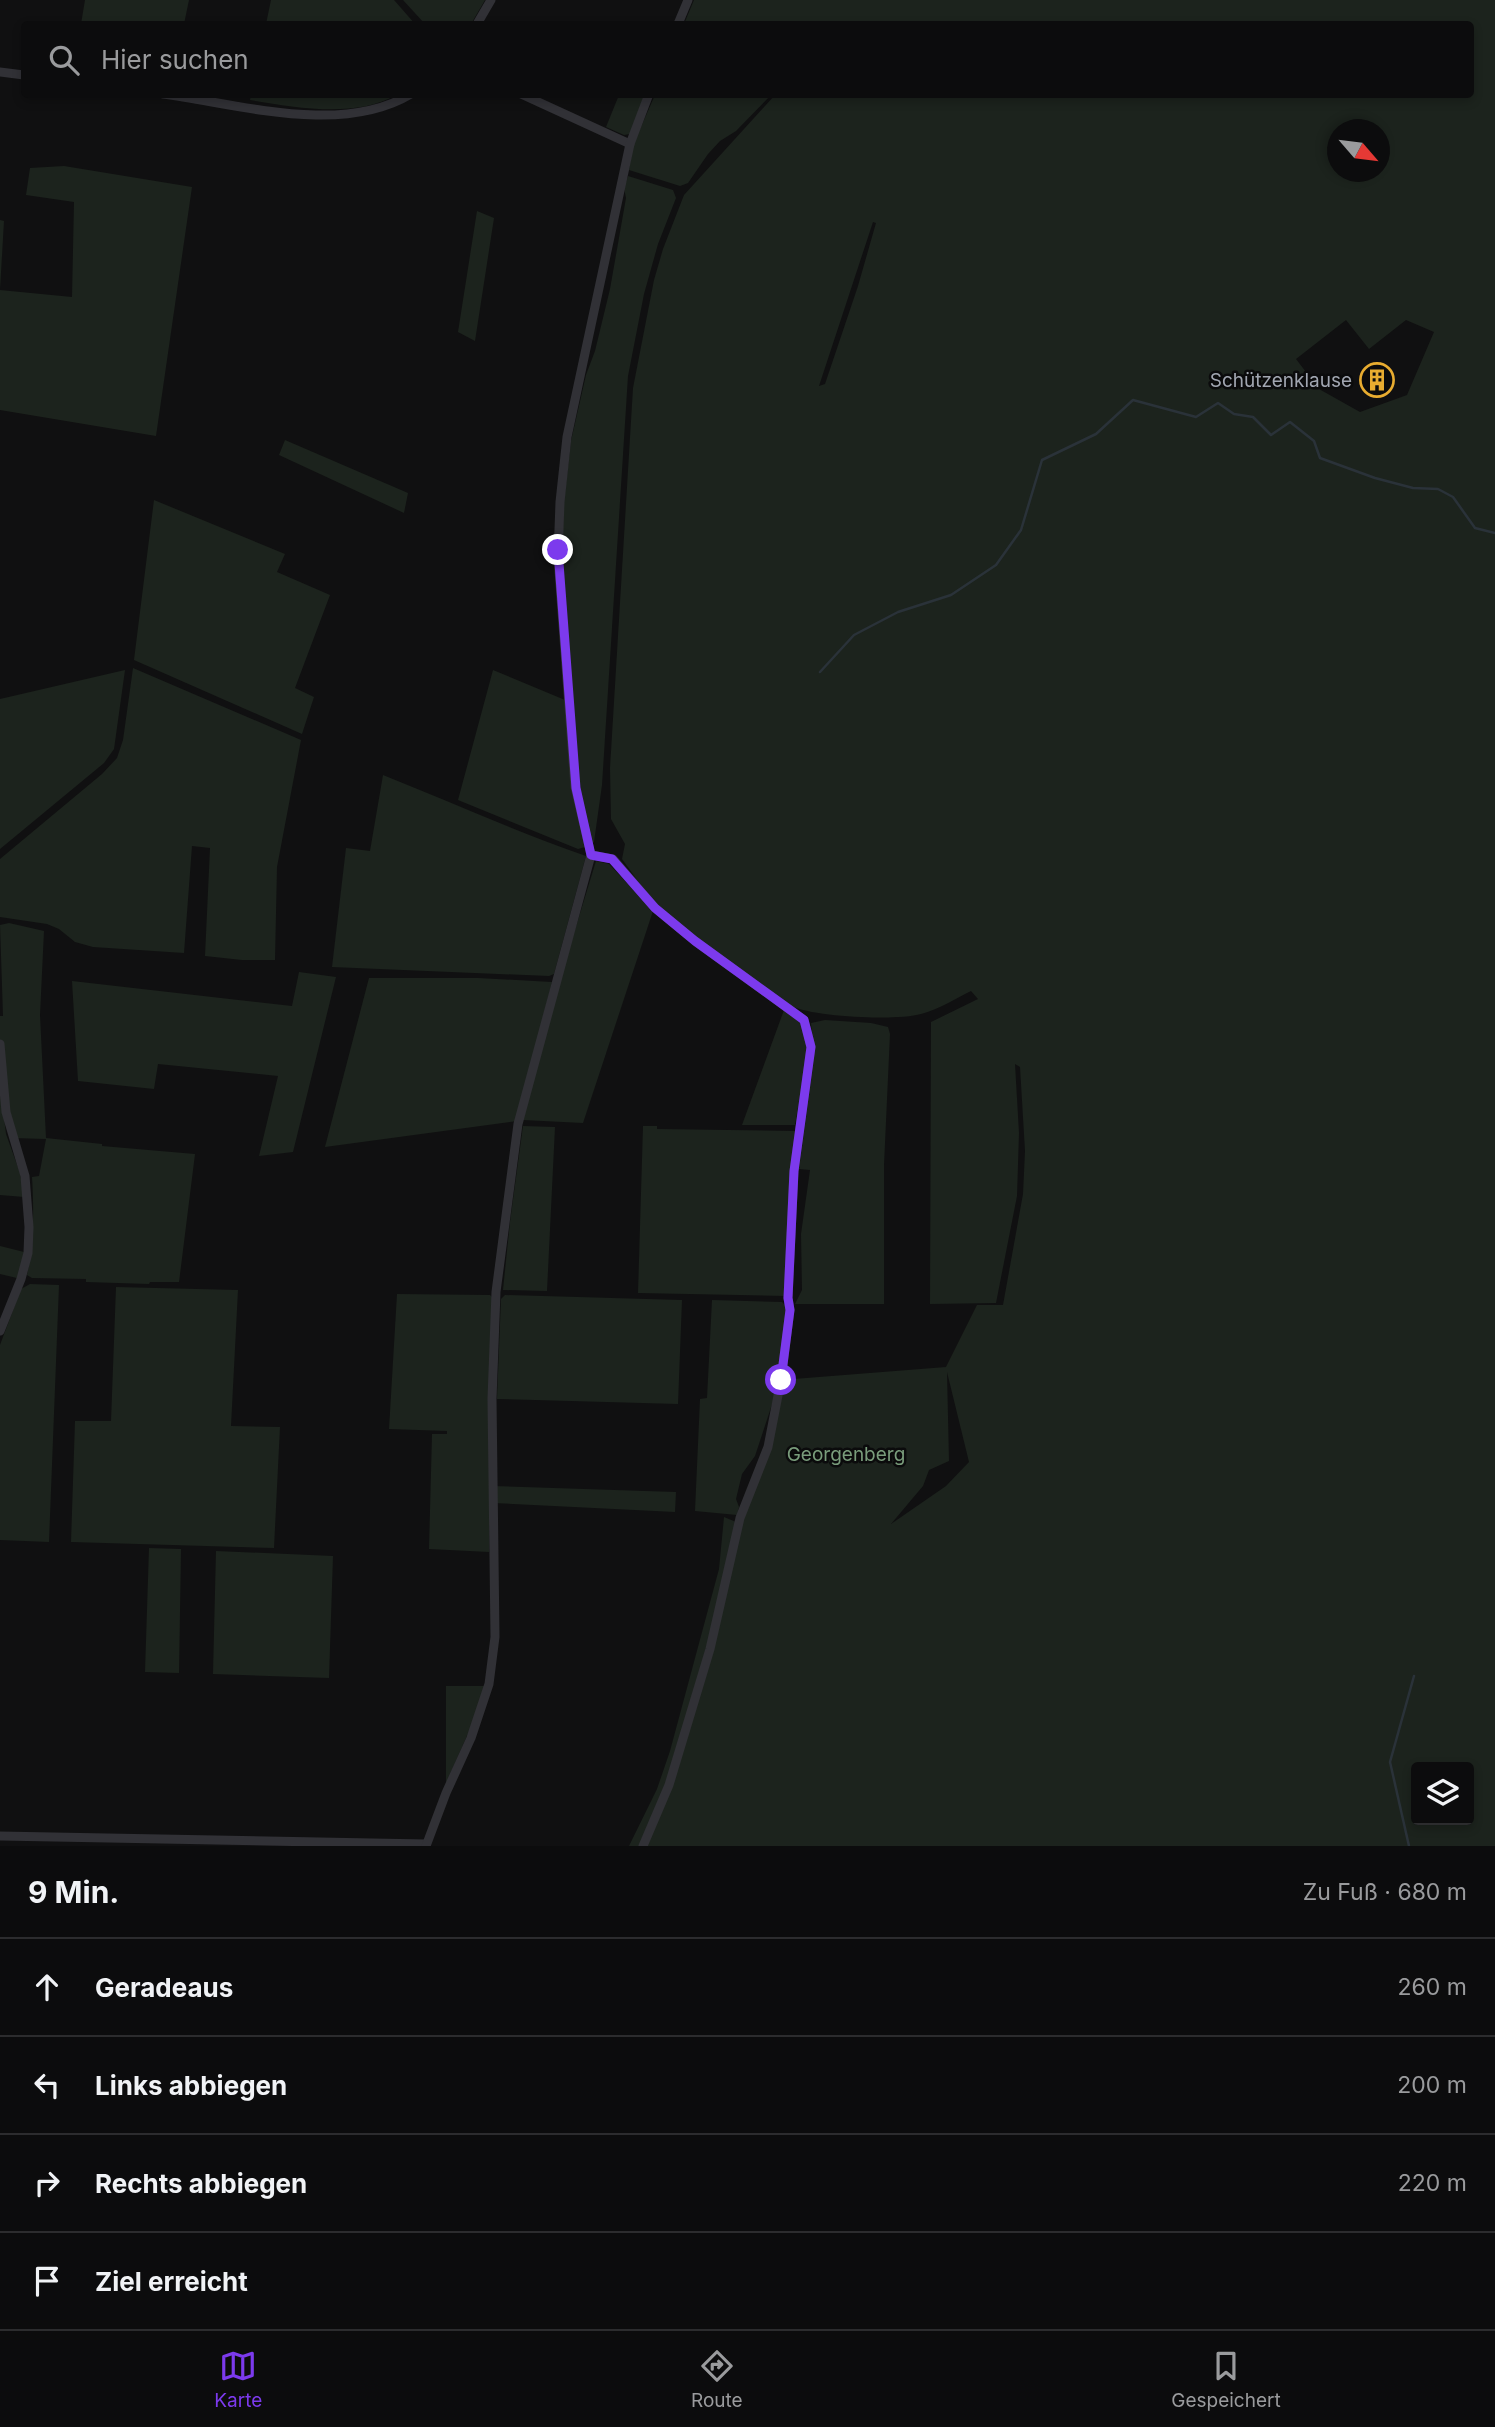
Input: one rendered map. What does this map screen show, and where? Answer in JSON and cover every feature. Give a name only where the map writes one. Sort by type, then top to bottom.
[{"type":"street","points":[[479,21],[491,0]]},
{"type":"street","points":[[679,21],[688,0]]},
{"type":"street","points":[[0,72],[21,75]]},
{"type":"street","points":[[190,98],[297,114],[347,115],[387,107],[404,98]]},
{"type":"street","points":[[531,98],[630,144]]},
{"type":"street","points":[[0,1836],[426,1845],[471,1738],[489,1684],[495,1637],[492,1399],[496,1292],[517,1124],[591,855],[576,788],[558,557],[560,502],[567,437],[630,144],[647,98]]},
{"type":"street","points":[[591,855],[612,859],[655,908],[695,941],[804,1020],[811,1047],[794,1171],[788,1298],[790,1310],[781,1380],[768,1447],[740,1518],[710,1649],[669,1785],[643,1846]]},
{"type":"street","points":[[0,1044],[6,1112],[25,1176],[29,1227],[28,1253],[21,1279],[1,1328]]},
{"type":"green space","points":[[85,0],[189,0],[185,21],[82,21]]},
{"type":"green space","points":[[271,0],[394,0],[412,21],[267,21]]},
{"type":"green space","points":[[403,0],[485,0],[473,21],[422,21]]},
{"type":"green space","name":"Georgenberg","points":[[694,0],[1495,0],[1495,1846],[643,1846],[691,1716],[740,1518],[768,1447],[781,1380],[946,1367],[977,1305],[1003,1305],[1023,1194],[1025,1151],[1020,1067],[1015,1064],[1019,1133],[1017,1196],[996,1303],[930,1304],[931,1022],[978,999],[971,991],[928,1012],[893,1017],[836,1015],[791,1006],[656,906],[622,859],[625,844],[611,819],[610,768],[633,388],[654,280],[684,195],[772,98],[1474,98],[1474,21],[685,21]],"holes":[[[873,222],[876,223],[825,384],[819,386]],[[1346,320],[1369,349],[1406,320],[1434,332],[1407,395],[1360,412],[1319,389],[1296,359]],[[947,1372],[969,1462],[946,1486],[891,1524],[923,1486],[929,1470],[949,1461]]]},
{"type":"green space","points":[[389,98],[362,107],[343,109],[286,106],[250,100]]},
{"type":"green space","points":[[618,98],[646,98],[630,134],[624,135],[606,127]]},
{"type":"green space","points":[[654,98],[768,98],[736,131],[720,141],[688,183],[680,186],[629,170],[633,145]]},
{"type":"green space","points":[[64,166],[192,187],[156,436],[0,410],[0,290],[72,297],[74,202],[26,195],[30,168]]},
{"type":"green space","points":[[628,176],[673,190],[676,198],[658,244],[644,294],[628,376],[602,785],[594,842],[590,845],[579,785],[573,707],[562,554],[564,501],[571,441],[610,289]]},
{"type":"green space","points":[[477,211],[494,218],[475,341],[458,332]]},
{"type":"green space","points":[[0,220],[4,221],[0,290]]},
{"type":"green space","points":[[285,440],[408,493],[404,513],[279,455]]},
{"type":"green space","points":[[154,500],[285,554],[277,572],[330,595],[295,688],[314,697],[302,734],[134,660]]},
{"type":"green space","points":[[133,668],[301,740],[277,867],[275,960],[205,956],[210,848],[192,846],[184,953],[93,947],[75,942],[59,929],[47,924],[0,917],[0,859],[102,774],[117,758],[123,740]]},
{"type":"green space","points":[[125,670],[114,749],[104,763],[0,849],[0,699]]},
{"type":"green space","points":[[493,670],[565,700],[573,787],[585,847],[578,849],[458,800]]},
{"type":"green space","points":[[383,775],[586,856],[554,974],[549,976],[332,967],[346,848],[370,851]]},
{"type":"green space","points":[[596,861],[609,864],[653,911],[583,1123],[523,1120],[560,979]]},
{"type":"green space","points":[[9,923],[44,931],[40,1015],[46,1138],[195,1154],[179,1282],[86,1282],[86,1279],[32,1278],[27,1275],[33,1226],[32,1177],[39,1176],[46,1139],[12,1138],[0,1044],[0,1016],[3,1016],[0,925]]},
{"type":"green space","points":[[299,972],[336,977],[293,1152],[259,1156],[278,1076],[158,1064],[154,1089],[78,1081],[72,981],[292,1006]]},
{"type":"green space","points":[[369,978],[478,978],[552,982],[517,1121],[325,1147]]},
{"type":"green space","points":[[784,1010],[800,1021],[808,1049],[795,1125],[742,1125]]},
{"type":"green space","points":[[825,1020],[871,1023],[888,1027],[890,1034],[884,1165],[884,1304],[795,1304],[802,1290],[801,1234],[810,1170],[799,1169],[814,1059],[811,1023]]},
{"type":"green space","points":[[0,1086],[6,1134],[20,1173],[24,1197],[0,1195]]},
{"type":"green space","points":[[523,1126],[555,1127],[547,1291],[503,1290]]},
{"type":"green space","points":[[643,1126],[657,1126],[657,1129],[795,1131],[786,1296],[638,1293]]},
{"type":"green space","points":[[0,1246],[28,1253],[21,1279],[0,1274]]},
{"type":"green space","points":[[30,1284],[59,1285],[49,1542],[0,1540],[0,1345],[21,1289]]},
{"type":"green space","points":[[116,1287],[238,1290],[231,1426],[280,1427],[274,1548],[71,1542],[75,1421],[111,1421]]},
{"type":"green space","points":[[397,1294],[490,1295],[493,1298],[489,1552],[429,1549],[432,1434],[447,1434],[447,1431],[389,1429]]},
{"type":"green space","points":[[505,1295],[682,1300],[678,1404],[497,1399],[501,1299]]},
{"type":"green space","points":[[712,1300],[782,1302],[788,1308],[780,1380],[755,1456],[742,1474],[736,1499],[739,1507],[737,1515],[695,1511],[700,1399],[707,1398]]},
{"type":"green space","points":[[492,1486],[676,1492],[675,1512],[493,1503]]},
{"type":"green space","points":[[724,1517],[736,1522],[696,1686],[671,1766],[641,1846],[629,1846],[657,1789],[670,1751],[719,1569]]},
{"type":"green space","points":[[149,1548],[181,1549],[179,1673],[145,1672]]},
{"type":"green space","points":[[216,1551],[333,1556],[329,1678],[213,1674]]},
{"type":"green space","points":[[446,1686],[485,1686],[479,1709],[446,1783]]},
{"type":"waterway","points":[[820,672],[854,635],[898,612],[951,595],[996,565],[1021,530],[1042,460],[1096,434],[1133,400],[1196,417],[1218,403],[1234,414],[1253,417],[1271,435],[1290,422],[1314,441],[1320,458],[1375,478],[1413,488],[1438,489],[1453,497],[1475,528],[1495,533]]},
{"type":"waterway","points":[[1409,1846],[1390,1762],[1414,1676]]},
{"type":"place","name":"Schützenklause","points":[[1377,380]]},
{"type":"route","points":[[558,550],[576,788],[591,855],[612,859],[655,908],[695,941],[804,1020],[811,1047],[794,1171],[788,1298],[790,1310],[781,1380]]}]
